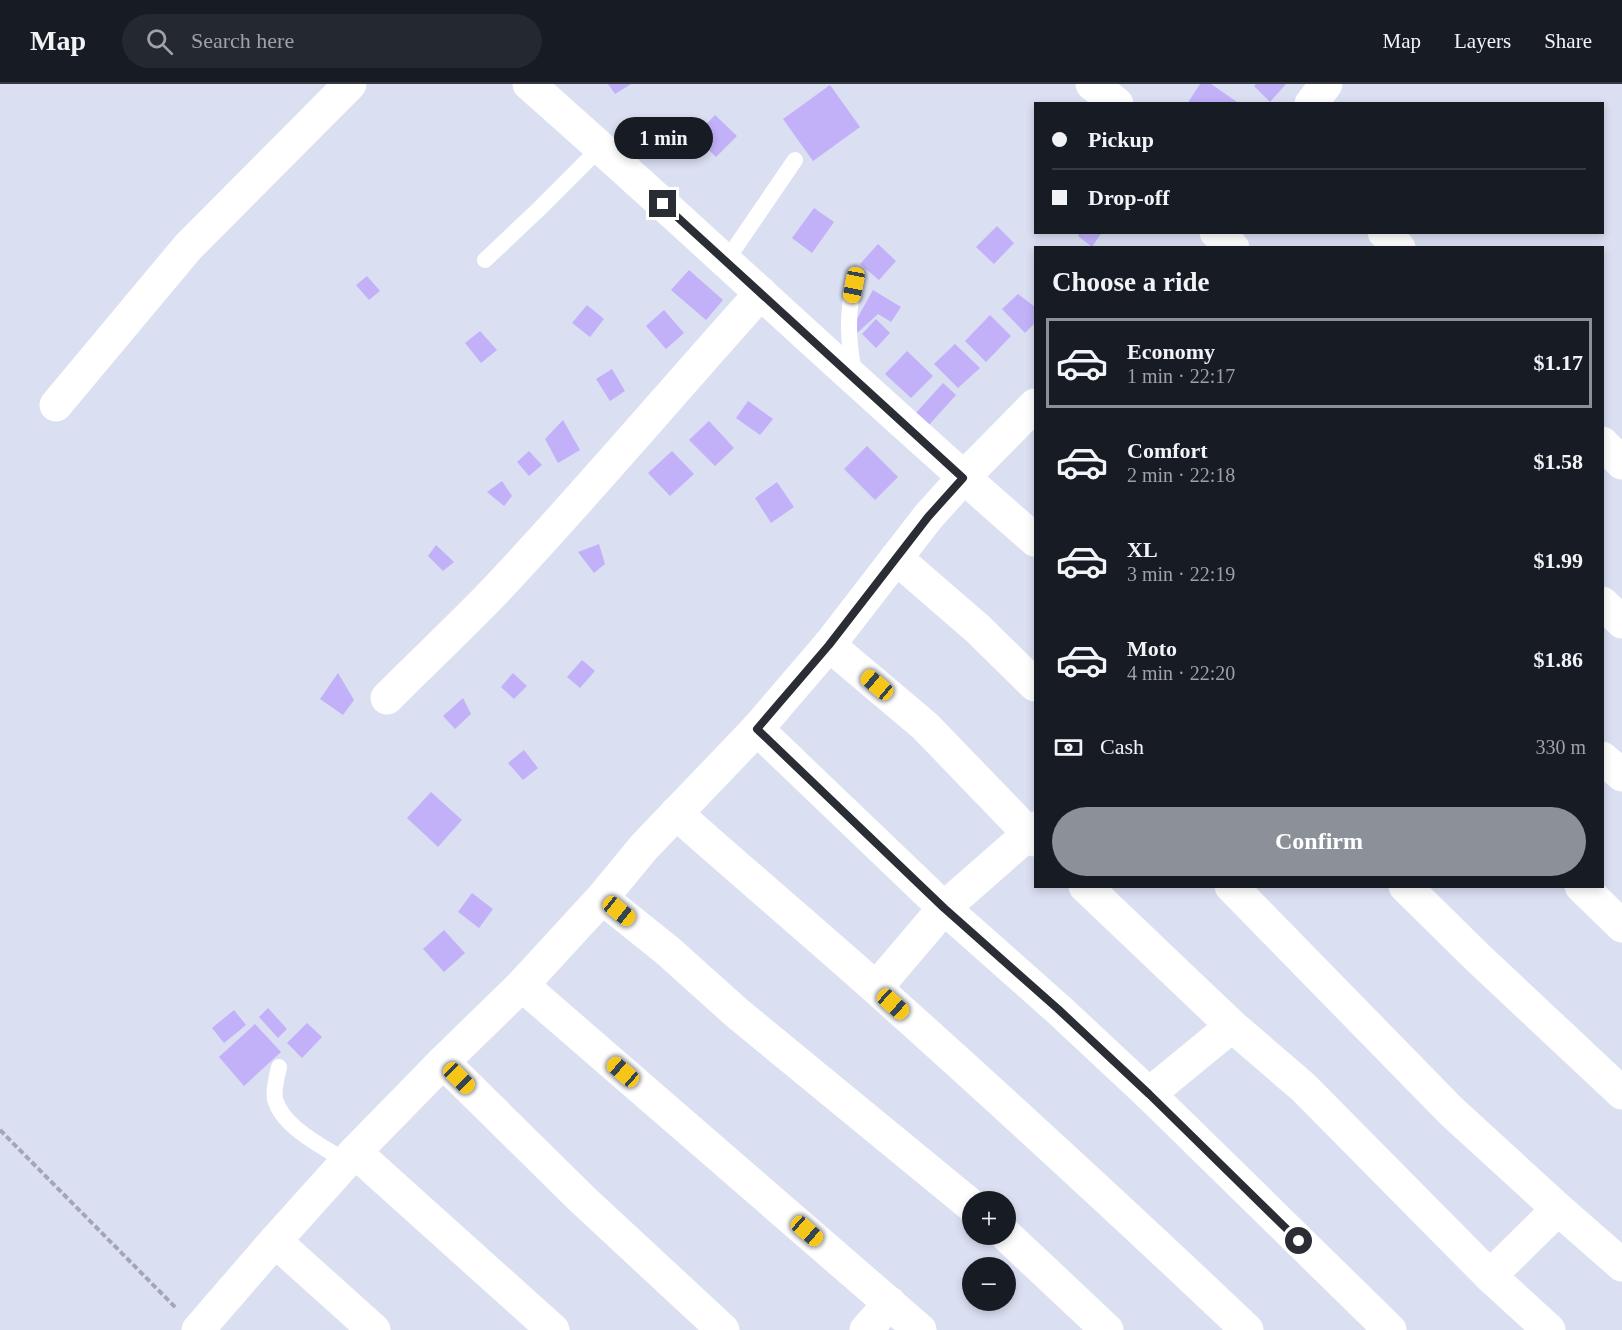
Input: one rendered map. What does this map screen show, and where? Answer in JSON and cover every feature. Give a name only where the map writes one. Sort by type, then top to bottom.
[{"type":"street","points":[[56,405],[188,247],[350,84]]},
{"type":"street","points":[[529,84],[963,478],[1034,539]]},
{"type":"street","points":[[1092,84],[1114,102]]},
{"type":"street","points":[[1312,102],[1326,84]]},
{"type":"street","points":[[1199,246],[1208,234]]},
{"type":"street","points":[[1218,234],[1231,246]]},
{"type":"street","points":[[1386,234],[1397,246]]},
{"type":"street","points":[[387,698],[491,595],[617,457],[761,293]]},
{"type":"street","points":[[198,1330],[351,1157],[522,985],[644,847],[757,729],[829,645],[928,517],[1034,406]]},
{"type":"street","points":[[1604,445],[1622,463]]},
{"type":"street","points":[[896,558],[978,629],[1034,684]]},
{"type":"street","points":[[1604,605],[1622,622]]},
{"type":"street","points":[[829,645],[925,726],[1033,834],[944,908],[876,988]]},
{"type":"street","points":[[757,729],[944,908],[1058,1009],[1149,1094],[1390,1330]]},
{"type":"street","points":[[1604,760],[1622,775]]},
{"type":"street","points":[[676,813],[876,988],[1150,1238],[1246,1330]]},
{"type":"street","points":[[1087,888],[1232,1026],[1303,1087],[1490,1276],[1549,1330]]},
{"type":"street","points":[[1233,888],[1451,1112],[1622,1265]]},
{"type":"street","points":[[1407,888],[1622,1093]]},
{"type":"street","points":[[1583,888],[1622,926]]},
{"type":"street","points":[[602,897],[668,951],[737,1013],[962,1198]]},
{"type":"street","points":[[522,985],[920,1330]]},
{"type":"street","points":[[1149,1094],[1232,1026]]},
{"type":"street","points":[[443,1062],[583,1200],[723,1330]]},
{"type":"street","points":[[351,1157],[553,1330]]},
{"type":"street","points":[[1490,1276],[1558,1209]]},
{"type":"street","points":[[275,1241],[374,1330]]},
{"type":"street","points":[[1016,1244],[1107,1330]]},
{"type":"street","points":[[866,1330],[890,1303]]},
{"type":"lane","points":[[485,260],[601,147]]},
{"type":"lane","points":[[726,261],[795,160]]},
{"type":"lane","points":[[854,285],[848,327],[855,378]]},
{"type":"lane","points":[[279,1067],[274,1097],[283,1117],[298,1130],[351,1157]]},
{"type":"path","points":[[0,1130],[198,1330]]},
{"type":"building","points":[[608,84],[631,84],[615,94]]},
{"type":"building","points":[[1200,84],[1211,84],[1237,102],[1188,102]]},
{"type":"building","points":[[1256,84],[1286,84],[1270,102],[1254,86]]},
{"type":"building","points":[[830,85],[860,127],[813,161],[783,119]]},
{"type":"building","points":[[715,115],[737,136],[716,157],[695,136]]},
{"type":"building","points":[[814,208],[834,222],[812,253],[792,238]]},
{"type":"building","points":[[997,226],[1014,243],[994,264],[976,247]]},
{"type":"building","points":[[1079,234],[1101,234],[1093,246],[1078,236]]},
{"type":"building","points":[[878,244],[896,261],[879,280],[860,264]]},
{"type":"building","points":[[689,270],[723,300],[706,320],[671,290]]},
{"type":"building","points":[[367,276],[380,291],[369,300],[356,285]]},
{"type":"building","points":[[873,290],[901,307],[891,322],[878,314],[857,333],[853,326]]},
{"type":"building","points":[[1018,294],[1034,306],[1034,324],[1025,333],[1002,309]]},
{"type":"building","points":[[587,305],[604,319],[590,337],[572,323]]},
{"type":"building","points":[[664,310],[684,333],[666,349],[646,326]]},
{"type":"building","points":[[990,315],[1011,336],[986,362],[965,341]]},
{"type":"building","points":[[876,319],[890,333],[876,348],[862,334]]},
{"type":"building","points":[[480,331],[497,350],[481,363],[465,343]]},
{"type":"building","points":[[955,344],[980,368],[958,388],[934,364]]},
{"type":"building","points":[[907,351],[933,376],[911,398],[885,374]]},
{"type":"building","points":[[612,369],[625,391],[610,401],[596,379]]},
{"type":"building","points":[[943,383],[956,395],[928,426],[915,414]]},
{"type":"building","points":[[748,401],[773,419],[760,435],[736,418]]},
{"type":"building","points":[[563,420],[580,450],[558,463],[545,439]]},
{"type":"building","points":[[709,421],[734,448],[715,466],[689,440]]},
{"type":"building","points":[[867,446],[898,477],[875,500],[844,469]]},
{"type":"building","points":[[529,451],[542,465],[529,476],[517,462]]},
{"type":"building","points":[[672,451],[694,474],[670,496],[648,473]]},
{"type":"building","points":[[502,481],[512,496],[504,506],[487,492]]},
{"type":"building","points":[[777,482],[794,507],[771,523],[755,498]]},
{"type":"building","points":[[599,544],[605,564],[594,573],[578,552]]},
{"type":"building","points":[[436,545],[454,562],[443,571],[428,556]]},
{"type":"building","points":[[582,660],[595,671],[580,688],[567,677]]},
{"type":"building","points":[[338,673],[354,700],[343,715],[320,699]]},
{"type":"building","points":[[513,673],[527,686],[514,699],[501,687]]},
{"type":"building","points":[[463,698],[471,714],[455,729],[443,716]]},
{"type":"building","points":[[524,750],[538,768],[523,780],[508,763]]},
{"type":"building","points":[[431,792],[462,820],[438,847],[407,818]]},
{"type":"building","points":[[472,893],[493,909],[479,928],[458,912]]},
{"type":"building","points":[[444,930],[465,953],[444,972],[423,949]]},
{"type":"building","points":[[268,1008],[287,1029],[278,1038],[259,1017]]},
{"type":"building","points":[[234,1010],[246,1025],[224,1043],[212,1028]]},
{"type":"building","points":[[307,1023],[322,1037],[302,1058],[287,1043]]},
{"type":"building","points":[[255,1024],[281,1052],[244,1086],[219,1057]]},
{"type":"route","points":[[663,204],[963,478],[928,517],[829,645],[757,729],[944,908],[1058,1009],[1149,1094],[1299,1241]]}]
